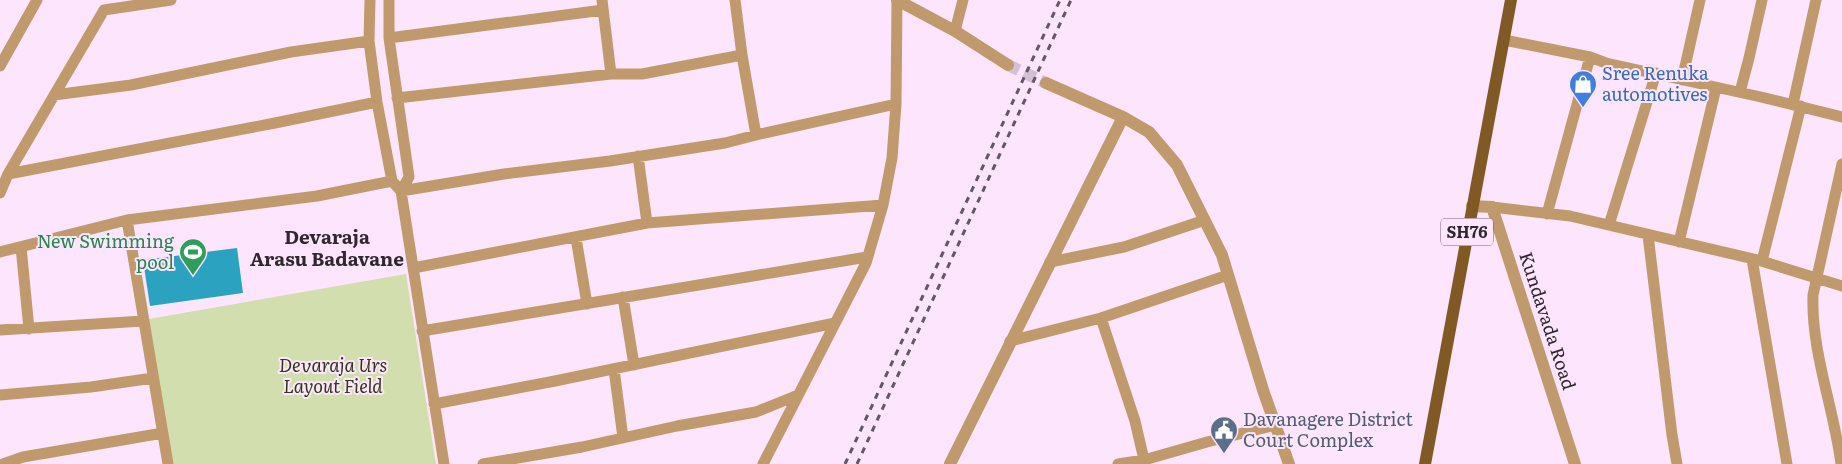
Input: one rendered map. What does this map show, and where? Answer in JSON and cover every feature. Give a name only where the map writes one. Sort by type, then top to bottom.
[{"type":"main road","name":"SH76","points":[[1425,464],[1511,0]]},
{"type":"street","points":[[0,66],[37,0]]},
{"type":"street","points":[[0,193],[8,174],[104,10],[171,0]]},
{"type":"street","points":[[370,0],[369,41],[377,102],[392,181],[401,191],[444,464]]},
{"type":"street","points":[[389,0],[389,38],[410,177],[401,191]]},
{"type":"street","points":[[736,0],[742,55],[756,135]]},
{"type":"street","points":[[763,464],[866,263],[883,205],[892,158],[896,104],[897,0],[955,31],[1008,64]]},
{"type":"street","points":[[955,31],[964,0]]},
{"type":"street","points":[[1682,80],[1700,0]]},
{"type":"street","points":[[1740,92],[1762,0]]},
{"type":"street","points":[[1788,464],[1757,260],[1797,105],[1816,0]]},
{"type":"street","points":[[389,38],[603,5],[610,74]]},
{"type":"street","points":[[1504,40],[1590,57],[1842,117]]},
{"type":"street","points":[[54,95],[131,85],[291,52],[369,41]]},
{"type":"street","points":[[398,98],[610,74],[642,74],[742,55]]},
{"type":"street","points":[[1547,214],[1590,57]]},
{"type":"street","points":[[1609,226],[1656,73]]},
{"type":"street","points":[[1046,83],[1123,117],[1148,132],[1177,165],[1222,255],[1289,464]]},
{"type":"street","points":[[1678,242],[1716,88]]},
{"type":"street","points":[[8,174],[275,124],[377,102]]},
{"type":"street","points":[[401,191],[504,174],[725,143],[896,104]]},
{"type":"street","points":[[950,464],[1123,117]]},
{"type":"street","points":[[638,156],[647,224]]},
{"type":"street","points":[[1841,464],[1837,434],[1814,336],[1812,316],[1813,295],[1842,164]]},
{"type":"street","points":[[0,252],[127,220],[317,196],[392,181]]},
{"type":"street","points":[[413,268],[647,224],[883,205]]},
{"type":"street","points":[[1472,206],[1570,216],[1757,260],[1817,280],[1842,286]]},
{"type":"street","name":"Kundavada Road","points":[[1492,207],[1575,464]]},
{"type":"street","points":[[127,220],[168,464]]},
{"type":"street","points":[[1050,262],[1124,247],[1205,220]]},
{"type":"street","points":[[1648,235],[1672,435],[1678,464]]},
{"type":"street","points":[[576,238],[586,304]]},
{"type":"street","points":[[21,248],[29,329]]},
{"type":"street","points":[[422,332],[867,256]]},
{"type":"street","points":[[1010,341],[1101,318],[1228,275]]},
{"type":"street","points":[[623,297],[634,365]]},
{"type":"street","points":[[1101,318],[1135,421],[1145,462]]},
{"type":"street","points":[[0,330],[143,321]]},
{"type":"street","points":[[434,404],[835,323]]},
{"type":"street","points":[[614,369],[623,438]]},
{"type":"street","points":[[0,395],[91,387],[153,378]]},
{"type":"street","points":[[483,464],[582,447],[678,426],[756,412],[798,395]]},
{"type":"street","points":[[1118,464],[1145,462],[1207,442],[1276,425]]},
{"type":"street","points":[[3,464],[23,457],[162,433]]},
{"type":"green space","name":"Devaraja Urs Layout Field","points":[[406,274],[436,464],[172,464],[149,319]]},
{"type":"water","name":"New Swimming pool","points":[[237,248],[243,293],[150,306],[143,260]]},
{"type":"tunnel","points":[[1008,65],[1046,83]]},
{"type":"railway","points":[[845,464],[1060,0]]},
{"type":"railway","points":[[857,464],[1071,0]]},
{"type":"place","name":"Sree Renuka automotives","points":[[1583,108]]},
{"type":"place","name":"New Swimming pool","points":[[193,276]]},
{"type":"place","name":"Davanagere District Court Complex","points":[[1224,454]]},
{"type":"district","name":"Devaraja Arasu Badavane","points":[[327,248]]}]
